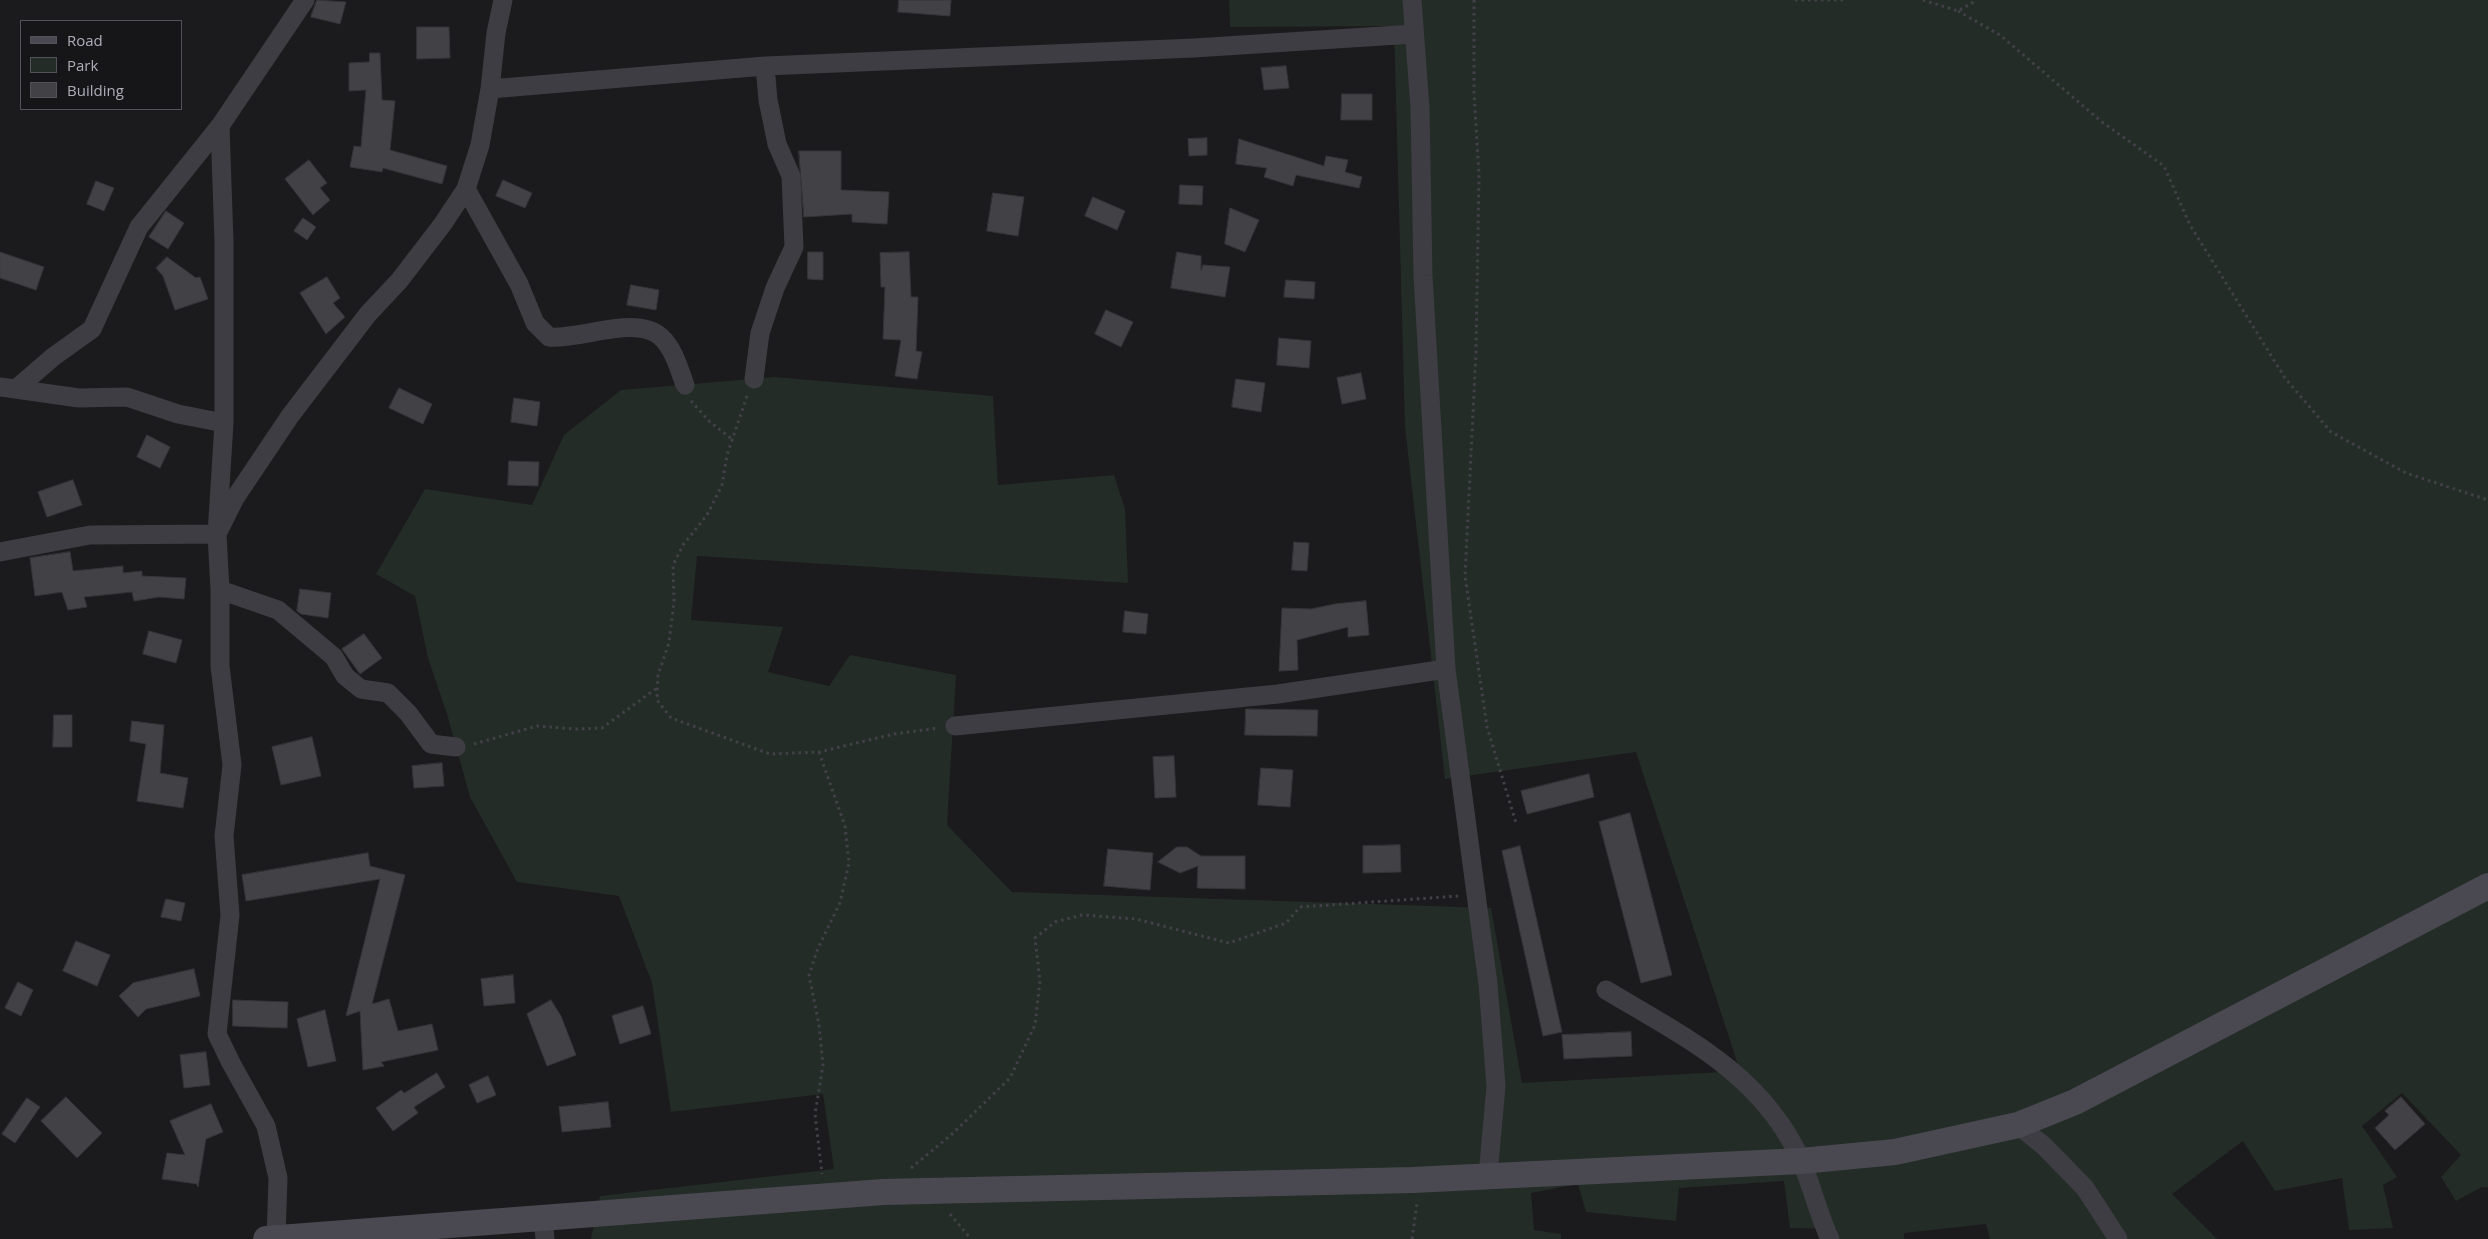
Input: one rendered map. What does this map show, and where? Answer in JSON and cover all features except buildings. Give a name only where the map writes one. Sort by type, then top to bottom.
[{"type":"main road","points":[[271,1239],[544,1228],[824,1196],[883,1192],[1413,1180],[1801,1161],[1896,1152],[2018,1125],[2075,1102],[2488,886]]},
{"type":"street","points":[[8,388],[92,328],[139,227],[220,126],[305,0]]},
{"type":"street","points":[[217,534],[235,498],[290,416],[368,314],[399,282],[442,226],[466,189],[480,145],[502,0]]},
{"type":"street","points":[[1412,0],[1420,108],[1423,276],[1446,669],[1488,984],[1496,1086],[1488,1175]]},
{"type":"street","points":[[490,89],[765,66],[1185,48],[1414,34]]},
{"type":"street","points":[[754,379],[760,333],[775,288],[794,247],[791,176],[778,144],[768,100],[765,66]]},
{"type":"street","points":[[220,126],[224,242],[224,423],[217,534],[220,590],[220,666],[232,765],[224,836],[230,915],[217,1034],[266,1126],[278,1178],[271,1239]]},
{"type":"street","points":[[466,189],[519,284],[535,323],[549,337],[565,338],[618,328],[647,327],[662,337],[673,354],[685,385]]},
{"type":"street","points":[[8,388],[79,398],[127,397],[178,414],[224,423]]},
{"type":"street","points":[[0,552],[90,535],[217,534]]},
{"type":"street","points":[[220,590],[278,610],[334,657],[345,676],[361,689],[388,692],[408,713],[431,744],[456,747]]},
{"type":"street","points":[[955,726],[1278,694],[1446,669]]},
{"type":"street","points":[[1606,990],[1705,1050],[1735,1071],[1776,1117],[1801,1161],[1821,1220],[1830,1239]]},
{"type":"street","points":[[2018,1125],[2044,1146],[2085,1188],[2118,1239]]},
{"type":"path","points":[[1474,0],[1474,93],[1479,175],[1476,352],[1465,576],[1487,727],[1516,823]]},
{"type":"path","points":[[1795,0],[1846,0]]},
{"type":"path","points":[[1924,0],[1958,11],[2000,35],[2102,122],[2164,166],[2190,225],[2285,378],[2331,432],[2406,473],[2488,500]]},
{"type":"path","points":[[1958,11],[1977,0]]},
{"type":"path","points":[[754,379],[732,440],[722,484],[707,516],[683,545],[673,565],[674,602],[669,643],[658,675],[657,700],[671,718],[770,754],[819,752],[894,734],[955,726]]},
{"type":"path","points":[[685,385],[690,400],[709,421],[732,440]]},
{"type":"path","points":[[456,747],[483,743],[537,726],[575,729],[602,728],[657,688]]},
{"type":"path","points":[[819,752],[845,826],[849,863],[840,903],[818,948],[809,975],[819,1025],[823,1066],[815,1114],[824,1196]]},
{"type":"path","points":[[883,1192],[951,1135],[1010,1078],[1035,1025],[1040,980],[1035,938],[1055,922],[1082,915],[1136,919],[1229,943],[1286,923],[1300,907],[1476,895]]},
{"type":"path","points":[[1412,1239],[1418,1208],[1413,1180]]},
{"type":"path","points":[[941,1190],[950,1215],[971,1239]]},
{"type":"green space","points":[[1229,0],[2488,0],[2488,1187],[2482,1187],[2456,1201],[2441,1177],[2461,1155],[2402,1093],[2362,1126],[2397,1177],[2383,1185],[2393,1228],[2349,1230],[2342,1178],[2275,1191],[2243,1141],[2172,1194],[2217,1239],[1990,1239],[1986,1224],[1904,1233],[1904,1239],[1837,1239],[1837,1229],[1790,1228],[1784,1181],[1679,1188],[1676,1221],[1586,1212],[1578,1184],[1531,1193],[1534,1230],[1561,1234],[1561,1239],[591,1239],[600,1196],[834,1169],[823,1094],[671,1112],[652,983],[619,896],[517,882],[470,797],[447,714],[428,658],[415,596],[376,574],[425,489],[532,505],[564,435],[621,390],[775,377],[993,396],[998,485],[1114,475],[1125,509],[1128,583],[697,556],[691,620],[783,627],[768,672],[829,686],[850,655],[956,675],[947,825],[1012,892],[1491,908],[1522,1083],[1740,1071],[1636,752],[1445,779],[1405,427],[1394,26],[1230,27]]}]
